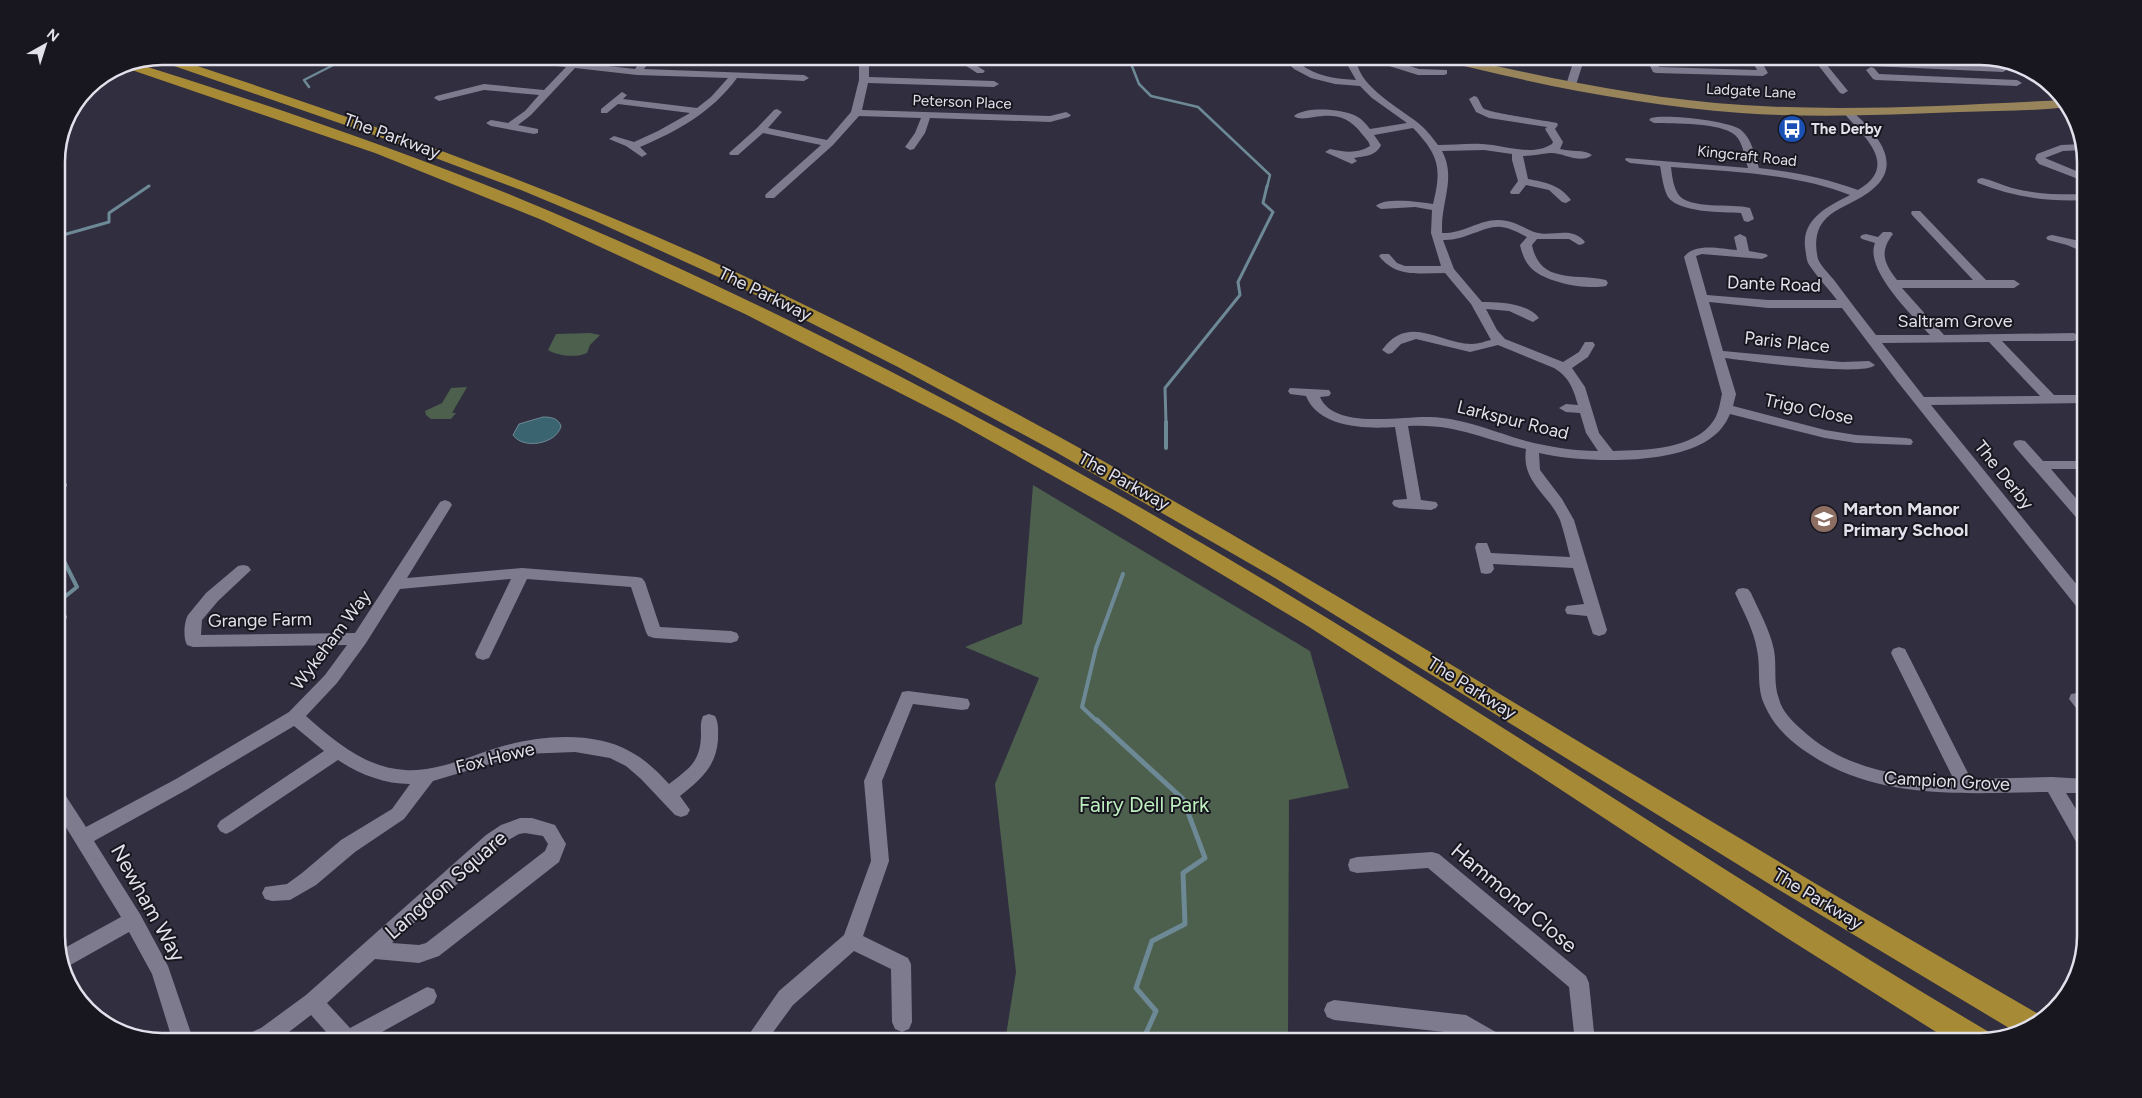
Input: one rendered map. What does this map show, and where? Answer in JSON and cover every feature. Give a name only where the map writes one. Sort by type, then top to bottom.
[{"type":"highway","points":[[202,65],[242,79],[270,94]]},
{"type":"highway","name":"The Parkway","points":[[148,66],[270,94],[455,159],[633,232],[740,280],[924,373],[1086,460],[1281,572],[1907,953],[2025,1022]]},
{"type":"highway","name":"The Parkway","points":[[145,67],[461,181],[533,210],[707,288],[919,393],[1119,503],[1276,597],[1411,680],[1867,975],[1964,1033]]},
{"type":"highway","points":[[1907,953],[2034,1017]]},
{"type":"main road","name":"Ladgate Lane","points":[[1476,65],[1571,86],[1645,98],[1766,110],[1848,112],[2058,104]]},
{"type":"street","points":[[509,127],[528,114],[545,93],[573,65],[636,72],[804,78]]},
{"type":"street","points":[[636,72],[642,65]]},
{"type":"street","points":[[765,76],[772,65]]},
{"type":"street","points":[[770,196],[829,143],[856,113],[864,80],[864,65]]},
{"type":"street","points":[[970,65],[980,71]]},
{"type":"street","points":[[1354,65],[1363,83],[1375,96],[1415,126],[1436,148],[1445,168],[1445,183],[1436,223],[1437,236],[1448,270],[1479,306],[1493,333],[1500,341],[1526,354],[1565,367],[1573,376],[1591,430],[1610,457]]},
{"type":"street","points":[[1396,65],[1418,72],[1444,72]]},
{"type":"street","points":[[1571,86],[1577,65]]},
{"type":"street","points":[[1654,65],[1656,70],[1763,73],[1758,65]]},
{"type":"street","points":[[1822,65],[1843,91]]},
{"type":"street","points":[[1871,70],[1876,77],[2020,86],[2003,69],[1929,65]]},
{"type":"street","points":[[1291,67],[1341,83],[1363,83]]},
{"type":"street","points":[[633,146],[678,126],[717,96],[736,75]]},
{"type":"street","points":[[864,80],[994,84]]},
{"type":"street","points":[[439,98],[484,87],[545,93]]},
{"type":"street","points":[[430,88],[448,104]]},
{"type":"street","points":[[604,112],[620,97],[698,110]]},
{"type":"street","points":[[1474,99],[1479,110],[1489,115],[1553,125]]},
{"type":"street","points":[[1053,106],[1076,121]]},
{"type":"street","points":[[1288,111],[1299,116],[1319,113],[1340,114],[1358,122],[1376,145],[1372,151],[1350,159],[1330,152]]},
{"type":"street","points":[[734,153],[761,130],[777,112]]},
{"type":"street","name":"The Derby","points":[[1848,112],[1862,124],[1877,143],[1882,162],[1879,176],[1868,189],[1827,211],[1819,219],[1810,238],[1813,261],[1920,401],[2077,596]]},
{"type":"street","name":"Peterson Place","points":[[856,113],[926,117],[1050,119],[1066,115]]},
{"type":"street","points":[[1553,150],[1558,142],[1550,129],[1559,114]]},
{"type":"street","points":[[1299,116],[1305,127]]},
{"type":"street","points":[[910,147],[920,133],[926,117]]},
{"type":"street","points":[[1654,120],[1721,126],[1732,129],[1741,136],[1754,170]]},
{"type":"street","points":[[491,123],[534,131]]},
{"type":"street","points":[[1367,133],[1415,126]]},
{"type":"street","points":[[761,130],[829,143]]},
{"type":"street","points":[[614,138],[633,146],[642,154]]},
{"type":"street","points":[[1436,148],[1482,146],[1518,151],[1541,152],[1553,150],[1568,155],[1587,155]]},
{"type":"street","points":[[2076,147],[2061,148],[2041,156],[2040,159],[2043,162],[2077,175]]},
{"type":"street","points":[[1518,151],[1517,160],[1523,181]]},
{"type":"street","name":"Kingcraft Road","points":[[1630,160],[1754,170],[1805,177],[1859,194]]},
{"type":"street","points":[[1665,163],[1673,195],[1679,201],[1747,215],[1760,212]]},
{"type":"street","points":[[1515,192],[1523,181]]},
{"type":"street","points":[[1523,181],[1550,186],[1560,192],[1566,200]]},
{"type":"street","points":[[1982,181],[1994,186],[2043,196],[2077,197]]},
{"type":"street","points":[[1981,194],[1994,186]]},
{"type":"street","points":[[1379,207],[1415,204],[1438,208]]},
{"type":"street","points":[[1915,217],[1982,283]]},
{"type":"street","points":[[1437,236],[1455,237],[1499,223],[1514,226],[1534,236],[1576,236]]},
{"type":"street","points":[[1534,236],[1526,245],[1526,253],[1535,265],[1547,274],[1582,287],[1602,283]]},
{"type":"street","points":[[1740,237],[1744,254]]},
{"type":"street","points":[[1866,237],[1884,237],[1878,252],[1883,270],[1941,339]]},
{"type":"street","points":[[2052,238],[2077,242]]},
{"type":"street","points":[[1728,409],[1729,394],[1719,354],[1690,258],[1692,254],[1701,251],[1762,256]]},
{"type":"street","points":[[1385,256],[1394,272],[1448,270]]},
{"type":"street","points":[[1894,284],[2014,284]]},
{"type":"street","name":"Dante Road","points":[[1702,298],[1768,304],[1844,304]]},
{"type":"street","points":[[1479,306],[1507,306],[1527,312]]},
{"type":"street","points":[[1388,350],[1399,332],[1473,349],[1500,341]]},
{"type":"street","name":"Saltram Grove","points":[[1872,339],[1993,339],[2042,343],[2074,338]]},
{"type":"street","points":[[1993,339],[2051,400]]},
{"type":"street","points":[[1565,367],[1584,354],[1589,345]]},
{"type":"street","name":"Paris Place","points":[[1719,354],[1856,371],[1869,365]]},
{"type":"street","name":"Larkspur Road","points":[[1295,391],[1318,392],[1312,398],[1322,409],[1340,419],[1363,424],[1429,421],[1455,424],[1533,447],[1563,453],[1610,457],[1661,451],[1691,445],[1712,431],[1728,409]]},
{"type":"street","points":[[1920,401],[1944,401],[1971,406],[2077,399]]},
{"type":"street","points":[[1566,408],[1585,409]]},
{"type":"street","name":"Trigo Close","points":[[1728,409],[1825,434],[1878,434],[1906,442]]},
{"type":"street","points":[[1401,422],[1415,504]]},
{"type":"street","points":[[2020,444],[2077,509]]},
{"type":"street","points":[[1533,447],[1531,461],[1533,471],[1557,502],[1567,520],[1600,630]]},
{"type":"street","points":[[2039,465],[2077,465]]},
{"type":"street","points":[[1399,503],[1431,505]]},
{"type":"street","name":"Wykeham Way","points":[[84,837],[182,784],[295,718],[331,679],[360,639],[445,505]]},
{"type":"street","points":[[1484,558],[1579,563]]},
{"type":"street","name":"Grange Farm","points":[[243,570],[212,597],[194,619],[192,641],[360,639]]},
{"type":"street","points":[[483,654],[522,573]]},
{"type":"street","points":[[396,584],[522,573],[638,582],[654,632],[731,637]]},
{"type":"street","name":"Campion Grove","points":[[1743,593],[1766,652],[1766,687],[1780,718],[1818,753],[1842,766],[1872,777],[1893,781],[1966,786],[2052,784],[2077,785]]},
{"type":"street","points":[[1572,610],[1594,610]]},
{"type":"street","points":[[1899,653],[1966,786]]},
{"type":"street","points":[[760,1033],[786,998],[852,940],[880,861],[873,781],[908,697],[962,704]]},
{"type":"street","name":"Fox Howe","points":[[295,718],[337,752],[364,768],[396,777],[427,776],[524,747],[575,745],[610,750],[624,756],[668,795],[681,810]]},
{"type":"street","points":[[668,795],[703,767],[710,746],[709,721]]},
{"type":"street","points":[[226,826],[337,752]]},
{"type":"street","points":[[272,893],[290,892],[309,879],[348,846],[398,814],[427,776]]},
{"type":"street","points":[[2052,784],[2077,827]]},
{"type":"street","name":"Newham Way","points":[[65,808],[133,920],[161,972],[181,1033]]},
{"type":"street","name":"Langdon Square","points":[[271,1033],[312,1002],[370,950],[493,840],[512,828],[530,824],[549,830],[557,844],[552,856],[432,950],[420,954],[370,950]]},
{"type":"street","name":"Hammond Close","points":[[1357,865],[1432,860],[1579,983],[1584,1033]]},
{"type":"street","points":[[67,957],[133,920]]},
{"type":"street","points":[[852,940],[901,964],[902,1022]]},
{"type":"street","points":[[360,1033],[427,996]]},
{"type":"street","points":[[312,1002],[339,1033]]},
{"type":"street","points":[[1334,1010],[1466,1025],[1479,1033]]},
{"type":"green space","points":[[590,333],[600,335],[590,345],[587,353],[567,356],[548,350],[556,334]]},
{"type":"green space","points":[[467,387],[452,413],[456,413],[451,419],[431,419],[426,415],[425,411],[442,403],[451,388]]},
{"type":"green space","name":"Fairy Dell Park","points":[[1033,485],[1310,651],[1349,788],[1289,800],[1288,1033],[1006,1033],[1016,972],[995,784],[1039,678],[965,647],[1022,624]]},
{"type":"water","points":[[543,417],[554,418],[561,426],[558,432],[547,441],[539,443],[524,442],[518,440],[513,435],[519,424]]},
{"type":"waterway","points":[[309,87],[304,80],[333,65]]},
{"type":"waterway","points":[[1132,65],[1139,84],[1151,96],[1198,107],[1270,175],[1267,187]]},
{"type":"waterway","points":[[65,234],[109,222],[109,213],[149,186],[147,187]]},
{"type":"waterway","points":[[1166,423],[1165,388],[1240,295],[1238,282],[1273,212],[1263,203],[1267,186]]},
{"type":"waterway","points":[[1166,423],[1166,448]]},
{"type":"waterway","points":[[65,563],[77,587],[65,597]]},
{"type":"waterway","points":[[1098,722],[1082,707],[1096,648],[1123,574]]},
{"type":"waterway","points":[[1097,720],[1183,799],[1205,858],[1183,873],[1185,924],[1152,941],[1136,988],[1156,1011],[1146,1033]]},
{"type":"place","name":"The Derby","points":[[1792,129]]},
{"type":"place","name":"Marton Manor Primary School","points":[[1824,519]]}]
